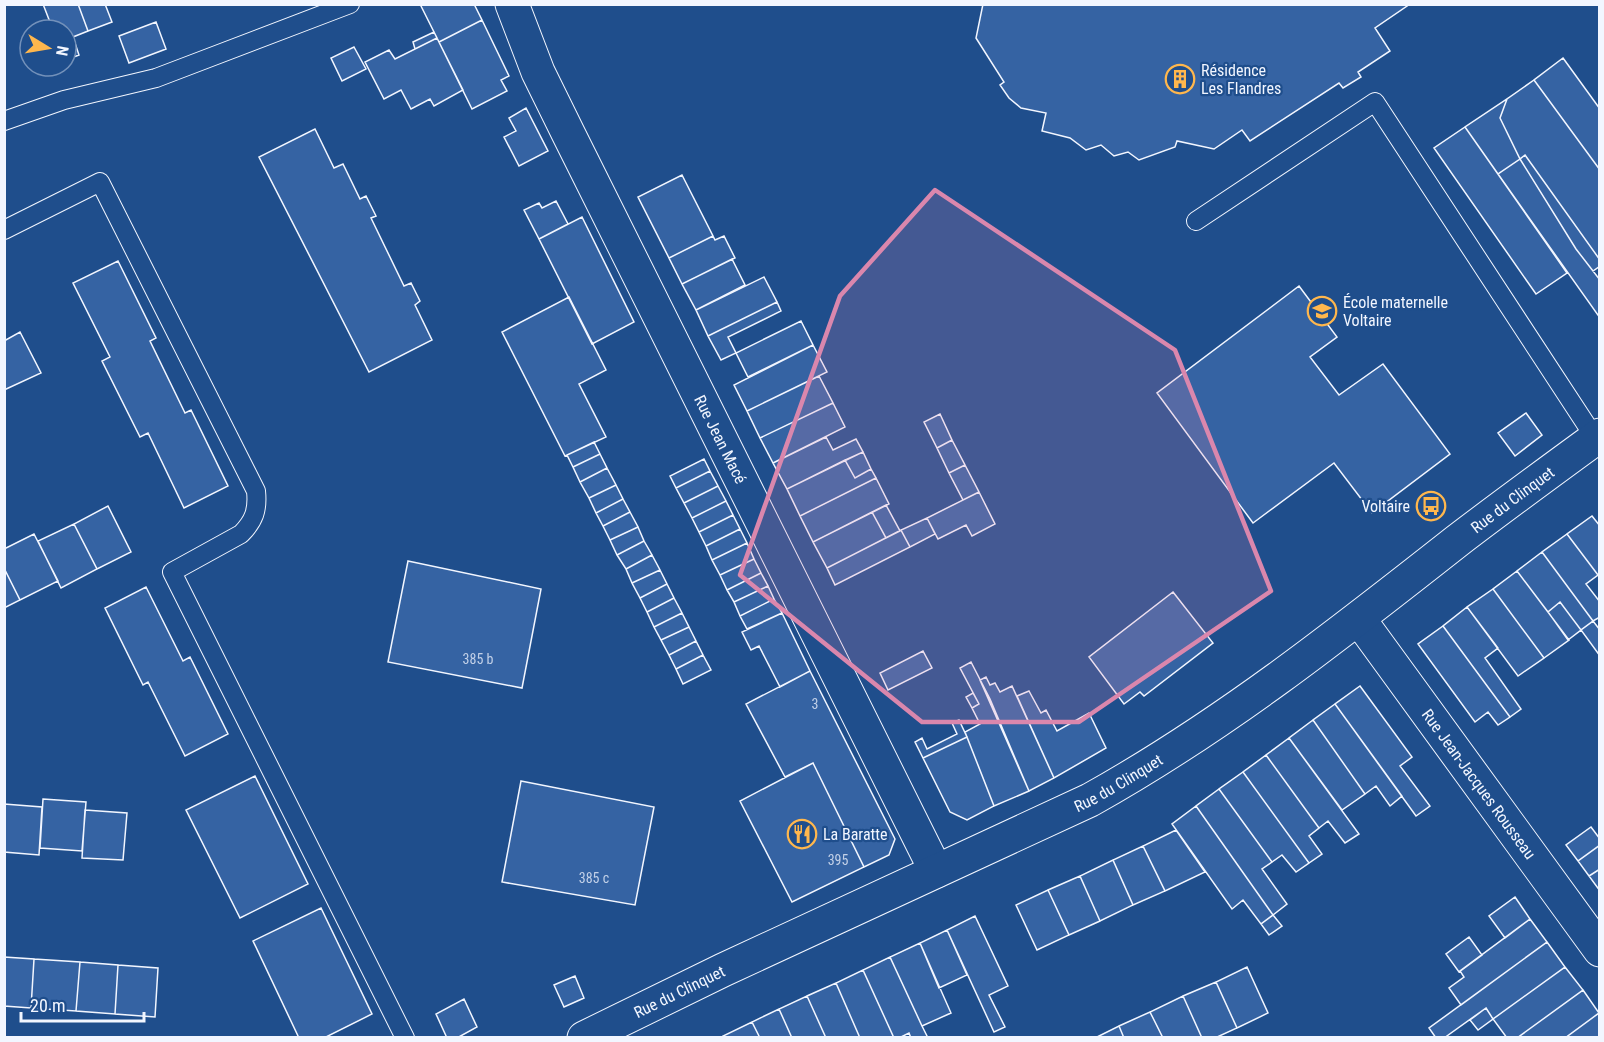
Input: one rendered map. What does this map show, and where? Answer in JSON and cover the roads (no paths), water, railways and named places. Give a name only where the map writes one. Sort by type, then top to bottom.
[{"type":"street","name":"Rue Jean Macé","points":[[512,4],[548,92],[936,871]]},
{"type":"street","name":"Rue du Clinquet","points":[[584,1038],[723,970],[1090,801],[1142,771],[1189,741],[1359,619],[1459,540],[1597,437]]},
{"type":"street","name":"Rue Jean-Jacques Rousseau","points":[[1359,619],[1599,950]]},
{"type":"lane","points":[[4,121],[64,100],[156,78],[350,4]]},
{"type":"lane","points":[[1196,221],[1375,102],[1597,437]]},
{"type":"lane","points":[[4,230],[100,182],[256,491],[258,509],[248,527],[241,534],[172,572],[405,1038]]},
{"type":"place","name":"Résidence Les Flandres","points":[[1180,79]]},
{"type":"place","name":"École maternelle Voltaire","points":[[1322,311]]},
{"type":"place","name":"Voltaire","points":[[1431,506]]},
{"type":"place","name":"La Baratte","points":[[802,834]]}]
